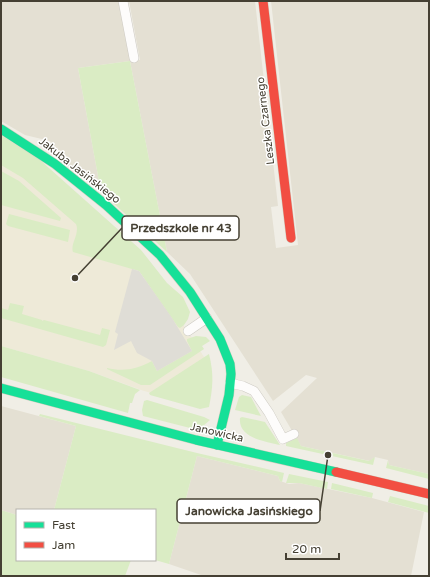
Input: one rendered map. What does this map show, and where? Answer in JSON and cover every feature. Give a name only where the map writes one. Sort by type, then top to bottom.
[{"type":"street","name":"Leszka Czarnego","points":[[263,1],[290,238]]},
{"type":"street","name":"Jakuba Jasińskiego","points":[[1,129],[78,182],[115,212],[172,268],[188,288],[228,356],[230,369],[228,401],[217,445]]},
{"type":"street","name":"Janowicka","points":[[1,388],[217,445],[429,494]]},
{"type":"lane","points":[[123,1],[134,58]]},
{"type":"lane","points":[[188,331],[207,318]]},
{"type":"lane","points":[[230,384],[243,386],[254,391],[269,413],[283,439],[294,434]]},
{"type":"shaded area","points":[[1,1],[119,1],[131,61],[140,60],[129,1],[255,1],[278,206],[271,207],[276,248],[298,245],[271,1],[429,1],[429,474],[389,465],[388,460],[375,457],[370,461],[301,446],[281,412],[317,378],[306,375],[273,401],[190,274],[167,252],[130,61],[78,68],[101,192],[62,161],[50,141],[25,135],[1,121]]},
{"type":"shaded area","points":[[1,146],[168,301],[204,357],[201,406],[144,391],[89,371],[1,346]]},
{"type":"shaded area","points":[[132,269],[139,271],[172,318],[192,351],[157,371],[152,361],[137,353],[131,341],[114,350],[118,334],[115,332]]},
{"type":"shaded area","points":[[1,406],[76,426],[54,509],[16,509],[16,515],[1,510]]},
{"type":"shaded area","points":[[197,456],[278,476],[280,481],[289,484],[299,483],[372,498],[424,512],[411,576],[204,576],[169,564]]},
{"type":"green space","points":[[130,61],[167,252],[101,192],[78,68]]},
{"type":"green space","points":[[1,135],[40,160],[141,250],[167,283],[183,297],[190,312],[184,325],[180,328],[178,327],[139,271],[73,252],[72,249],[77,231],[76,224],[23,178],[1,165]]},
{"type":"green space","points":[[1,171],[19,181],[61,218],[60,221],[1,205]]},
{"type":"green space","points":[[9,214],[70,230],[68,242],[8,226],[6,224]]},
{"type":"green space","points":[[10,303],[24,306],[22,314],[42,321],[44,320],[100,335],[102,328],[110,330],[106,345],[103,347],[1,318],[1,308],[8,310]]},
{"type":"green space","points":[[196,336],[206,337],[210,341],[202,346],[204,349],[150,385],[141,385],[107,369],[130,369],[152,361],[157,371],[192,351],[187,339]]},
{"type":"green space","points":[[1,346],[89,371],[140,390],[135,394],[132,403],[130,403],[128,413],[1,377]]},
{"type":"green space","points":[[209,354],[212,368],[212,380],[209,407],[200,409],[150,395],[149,393]]},
{"type":"green space","points":[[242,395],[251,397],[261,416],[235,410],[239,397]]},
{"type":"green space","points":[[147,400],[210,420],[203,426],[194,429],[143,416],[142,410],[144,401]]},
{"type":"green space","points":[[40,414],[284,473],[282,482],[278,476],[197,456],[169,564],[156,560],[156,509],[54,509],[76,426],[39,416]]},
{"type":"green space","points":[[242,417],[265,422],[280,445],[248,435],[243,431],[241,425],[240,418]]},
{"type":"green space","points":[[297,438],[301,446],[369,461],[375,457],[373,465],[286,446],[286,443]]},
{"type":"green space","points":[[388,460],[389,465],[429,474],[429,479],[386,468]]},
{"type":"green space","points":[[289,474],[328,482],[327,489],[299,483],[286,483]]},
{"type":"green space","points":[[332,483],[373,493],[372,498],[331,489]]},
{"type":"green space","points":[[390,496],[429,506],[429,513],[388,502]]},
{"type":"green space","points":[[1,510],[16,515],[16,561],[131,561],[125,576],[1,576]]},
{"type":"traffic: fast","points":[[1,129],[55,164],[106,205],[160,255],[190,292],[220,339],[230,364],[231,374],[229,395],[217,445]]},
{"type":"traffic: fast","points":[[1,388],[196,440],[336,472]]},
{"type":"traffic: jam","points":[[263,1],[291,238]]},
{"type":"traffic: jam","points":[[336,472],[429,494]]},
{"type":"place","name":"Przedszkole nr 43","points":[[75,278]]},
{"type":"place","name":"Janowicka Jasińskiego","points":[[328,455]]}]
